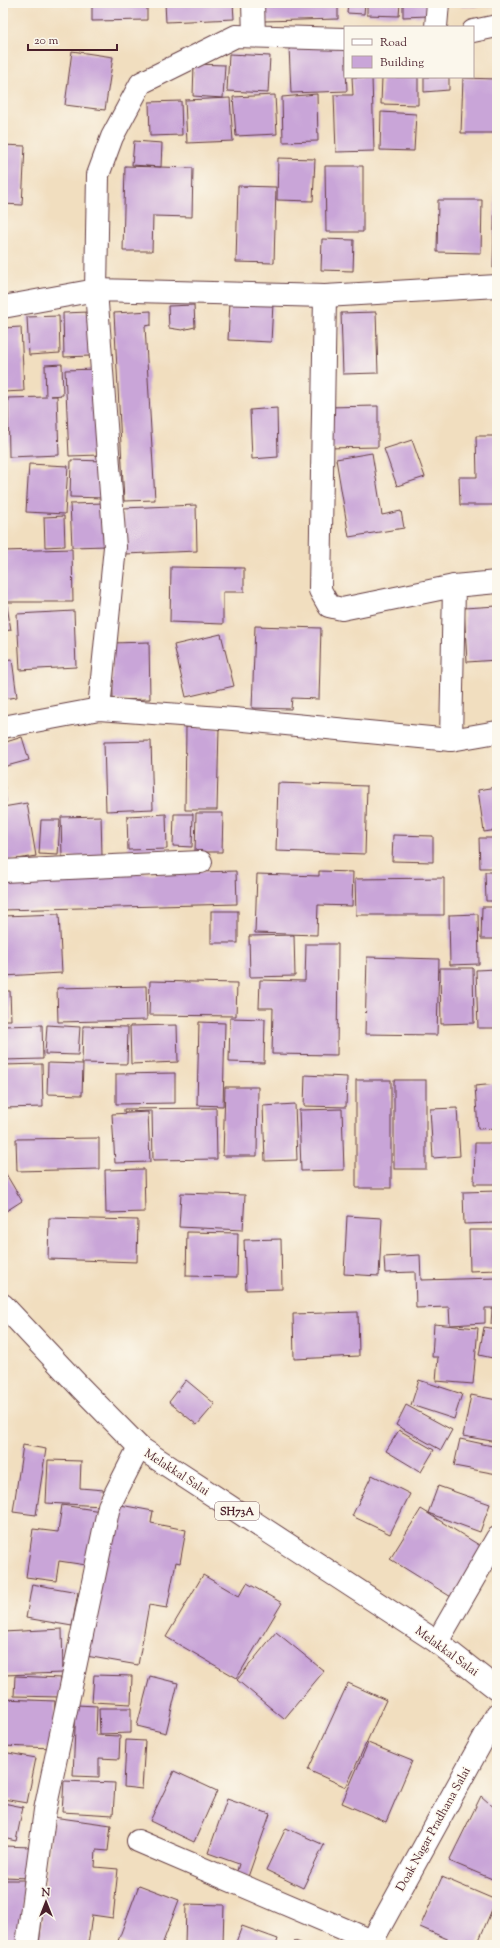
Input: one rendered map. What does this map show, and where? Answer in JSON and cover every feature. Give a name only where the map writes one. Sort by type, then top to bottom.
[{"type":"street","points":[[254,3],[254,36]]},
{"type":"street","points":[[436,26],[438,3]]},
{"type":"street","points":[[474,31],[497,26]]},
{"type":"street","points":[[99,709],[115,547],[96,290],[98,175],[112,136],[141,83],[236,36],[344,39]]},
{"type":"street","points":[[3,307],[96,290],[325,296],[497,286]]},
{"type":"street","points":[[325,296],[320,590],[329,606],[342,609],[454,586],[497,582]]},
{"type":"street","points":[[451,740],[454,586]]},
{"type":"street","points":[[3,727],[99,709],[234,719],[451,740],[497,732]]},
{"type":"street","points":[[3,871],[201,862]]},
{"type":"street","name":"Melakkal Salai","points":[[3,1306],[139,1447],[437,1642],[497,1689]]},
{"type":"street","points":[[27,1945],[45,1810],[107,1513],[109,1506],[139,1447]]},
{"type":"street","points":[[437,1642],[497,1538]]},
{"type":"street","name":"Doak Nagar Pradhana Salai","points":[[371,1943],[497,1714]]},
{"type":"street","points":[[138,1841],[371,1943]]},
{"type":"building","points":[[92,3],[147,3],[147,20],[92,21]]},
{"type":"building","points":[[165,3],[233,3],[234,19],[166,22]]},
{"type":"building","points":[[263,3],[338,3],[338,19],[263,21]]},
{"type":"building","points":[[348,3],[365,3],[364,14],[347,13]]},
{"type":"building","points":[[367,3],[400,3],[399,16],[367,15]]},
{"type":"building","points":[[403,3],[428,3],[428,16],[403,17]]},
{"type":"building","points":[[461,3],[497,3],[497,6],[461,7]]},
{"type":"building","points":[[344,44],[344,78],[346,78],[347,91],[291,93],[289,46]]},
{"type":"building","points":[[72,51],[113,57],[105,110],[65,105]]},
{"type":"building","points":[[229,54],[270,56],[268,93],[227,91]]},
{"type":"building","points":[[194,64],[225,65],[223,98],[193,96]]},
{"type":"building","points":[[352,78],[372,78],[374,151],[336,152],[334,95],[353,95]]},
{"type":"building","points":[[382,78],[418,78],[418,105],[381,104]]},
{"type":"building","points":[[424,78],[449,78],[449,90],[424,92]]},
{"type":"building","points":[[463,78],[497,79],[497,133],[461,133]]},
{"type":"building","points":[[317,94],[318,141],[283,142],[282,97]]},
{"type":"building","points":[[275,95],[277,134],[236,136],[233,97]]},
{"type":"building","points":[[230,98],[233,141],[187,143],[185,100]]},
{"type":"building","points":[[181,101],[182,135],[150,136],[149,102]]},
{"type":"building","points":[[381,112],[416,114],[414,151],[380,150]]},
{"type":"building","points":[[134,141],[162,143],[161,167],[132,165]]},
{"type":"building","points":[[3,145],[25,146],[22,205],[3,204]]},
{"type":"building","points":[[278,158],[315,159],[313,201],[277,200]]},
{"type":"building","points":[[496,158],[497,268],[493,268]]},
{"type":"building","points":[[125,166],[193,168],[192,217],[153,216],[152,251],[123,251]]},
{"type":"building","points":[[325,166],[363,166],[363,232],[326,232]]},
{"type":"building","points":[[238,186],[276,187],[274,263],[236,262]]},
{"type":"building","points":[[438,200],[482,200],[481,253],[437,252]]},
{"type":"building","points":[[322,239],[354,240],[353,271],[321,270]]},
{"type":"building","points":[[230,301],[273,303],[271,342],[228,340]]},
{"type":"building","points":[[194,305],[195,327],[182,330],[169,328],[168,306]]},
{"type":"building","points":[[151,311],[151,325],[145,326],[155,500],[124,501],[114,313]]},
{"type":"building","points":[[89,312],[90,356],[64,357],[63,313]]},
{"type":"building","points":[[376,312],[378,373],[343,374],[341,313]]},
{"type":"building","points":[[59,316],[60,353],[29,355],[27,317]]},
{"type":"building","points":[[21,327],[24,391],[3,392],[3,328]]},
{"type":"building","points":[[62,364],[63,395],[51,396],[57,396],[59,455],[9,457],[8,398],[46,397],[45,365]]},
{"type":"building","points":[[96,369],[100,455],[69,456],[65,370]]},
{"type":"building","points":[[378,406],[378,447],[327,448],[326,407]]},
{"type":"building","points":[[277,408],[278,457],[252,459],[250,410]]},
{"type":"building","points":[[476,436],[497,436],[497,505],[460,505],[459,477],[477,477]]},
{"type":"building","points":[[412,440],[425,477],[397,486],[384,449]]},
{"type":"building","points":[[372,453],[382,515],[401,511],[404,528],[349,537],[336,459]]},
{"type":"building","points":[[71,460],[103,461],[103,498],[70,497]]},
{"type":"building","points":[[29,464],[68,466],[65,514],[26,512]]},
{"type":"building","points":[[105,503],[107,546],[72,547],[70,504]]},
{"type":"building","points":[[196,505],[197,551],[125,554],[123,508]]},
{"type":"building","points":[[64,516],[65,546],[45,547],[44,517]]},
{"type":"building","points":[[72,549],[73,602],[3,602],[3,551]]},
{"type":"building","points":[[171,567],[244,568],[244,592],[223,592],[223,624],[170,622]]},
{"type":"building","points":[[7,606],[11,630],[3,631],[3,607]]},
{"type":"building","points":[[497,606],[497,660],[467,662],[464,608]]},
{"type":"building","points":[[74,611],[76,667],[20,670],[17,614]]},
{"type":"building","points":[[255,626],[321,628],[319,699],[292,698],[291,709],[252,708]]},
{"type":"building","points":[[221,634],[234,686],[186,697],[174,645]]},
{"type":"building","points":[[149,642],[150,699],[113,700],[112,643]]},
{"type":"building","points":[[12,659],[17,697],[3,699],[3,660]]},
{"type":"building","points":[[186,727],[219,728],[217,810],[185,810]]},
{"type":"building","points":[[22,737],[29,760],[3,767],[3,743]]},
{"type":"building","points":[[151,741],[153,809],[106,811],[104,742]]},
{"type":"building","points":[[4,780],[6,802],[3,802]]},
{"type":"building","points":[[278,783],[367,786],[365,854],[276,851]]},
{"type":"building","points":[[497,787],[497,830],[484,832],[478,790]]},
{"type":"building","points":[[27,803],[36,856],[5,861],[3,848],[3,807]]},
{"type":"building","points":[[196,813],[223,813],[222,852],[195,852]]},
{"type":"building","points":[[166,814],[167,849],[128,850],[127,816]]},
{"type":"building","points":[[174,814],[193,814],[192,847],[173,846]]},
{"type":"building","points":[[101,816],[102,856],[62,857],[61,817]]},
{"type":"building","points":[[41,820],[60,820],[58,855],[39,854]]},
{"type":"building","points":[[393,835],[433,836],[433,862],[392,861]]},
{"type":"building","points":[[479,838],[497,838],[497,868],[480,868]]},
{"type":"building","points":[[236,871],[237,904],[3,910],[3,877]]},
{"type":"building","points":[[319,871],[353,872],[352,906],[318,905],[317,935],[255,933],[257,874],[319,876]]},
{"type":"building","points":[[485,872],[497,872],[497,901],[486,901]]},
{"type":"building","points":[[444,878],[444,915],[356,915],[355,879]]},
{"type":"building","points":[[482,907],[497,907],[497,939],[481,939]]},
{"type":"building","points":[[211,911],[238,911],[238,943],[211,943]]},
{"type":"building","points":[[59,914],[62,973],[3,976],[3,916]]},
{"type":"building","points":[[478,914],[479,964],[450,965],[449,915]]},
{"type":"building","points":[[294,935],[295,976],[250,977],[249,936]]},
{"type":"building","points":[[306,944],[338,944],[337,1055],[272,1054],[273,1008],[259,1008],[260,980],[305,981]]},
{"type":"building","points":[[367,957],[439,959],[437,1035],[365,1034]]},
{"type":"building","points":[[440,968],[473,968],[474,1023],[441,1024]]},
{"type":"building","points":[[497,969],[497,1028],[478,1028],[476,970]]},
{"type":"building","points":[[150,981],[237,983],[236,1016],[149,1015]]},
{"type":"building","points":[[146,986],[147,1020],[58,1022],[57,988]]},
{"type":"building","points":[[3,991],[10,991],[11,1020],[3,1020]]},
{"type":"building","points":[[230,1018],[265,1019],[264,1063],[229,1062]]},
{"type":"building","points":[[199,1022],[225,1023],[223,1106],[197,1105]]},
{"type":"building","points":[[42,1025],[43,1059],[3,1060],[3,1026]]},
{"type":"building","points":[[47,1025],[80,1027],[78,1055],[45,1054]]},
{"type":"building","points":[[177,1025],[178,1062],[131,1064],[130,1026]]},
{"type":"building","points":[[83,1026],[128,1027],[127,1064],[82,1063]]},
{"type":"building","points":[[48,1063],[83,1064],[82,1095],[47,1094]]},
{"type":"building","points":[[42,1064],[43,1107],[3,1108],[3,1065]]},
{"type":"building","points":[[175,1073],[175,1103],[116,1104],[116,1074]]},
{"type":"building","points":[[305,1075],[347,1077],[346,1107],[304,1106]]},
{"type":"building","points":[[356,1080],[391,1080],[391,1188],[356,1188]]},
{"type":"building","points":[[394,1080],[426,1080],[426,1169],[394,1169]]},
{"type":"building","points":[[497,1084],[497,1128],[478,1129],[475,1086]]},
{"type":"building","points":[[225,1087],[258,1087],[257,1156],[223,1156]]},
{"type":"building","points":[[295,1104],[297,1160],[265,1161],[263,1106]]},
{"type":"building","points":[[216,1108],[217,1159],[153,1160],[152,1111],[124,1112],[124,1109]]},
{"type":"building","points":[[457,1108],[460,1156],[433,1158],[430,1109]]},
{"type":"building","points":[[342,1109],[344,1170],[301,1171],[299,1110]]},
{"type":"building","points":[[148,1112],[150,1162],[115,1163],[112,1114]]},
{"type":"building","points":[[99,1138],[99,1169],[17,1171],[16,1139]]},
{"type":"building","points":[[475,1143],[497,1143],[497,1184],[474,1184]]},
{"type":"building","points":[[3,1169],[22,1201],[3,1213]]},
{"type":"building","points":[[144,1169],[145,1212],[106,1213],[105,1170]]},
{"type":"building","points":[[497,1191],[497,1223],[464,1224],[463,1192]]},
{"type":"building","points":[[181,1193],[245,1195],[243,1230],[179,1227]]},
{"type":"building","points":[[347,1216],[382,1218],[379,1276],[344,1274]]},
{"type":"building","points":[[49,1218],[138,1220],[137,1262],[48,1259]]},
{"type":"building","points":[[469,1230],[497,1230],[497,1270],[470,1271]]},
{"type":"building","points":[[187,1232],[238,1233],[237,1277],[186,1276]]},
{"type":"building","points":[[281,1239],[282,1289],[246,1290],[244,1240]]},
{"type":"building","points":[[420,1255],[421,1280],[497,1278],[497,1308],[485,1308],[485,1323],[450,1325],[449,1307],[416,1308],[415,1272],[385,1273],[384,1257]]},
{"type":"building","points":[[492,1309],[497,1309],[497,1325],[491,1324]]},
{"type":"building","points":[[358,1312],[359,1356],[294,1359],[293,1314]]},
{"type":"building","points":[[434,1324],[478,1328],[473,1384],[436,1381],[438,1357],[432,1357]]},
{"type":"building","points":[[484,1327],[497,1329],[497,1359],[479,1355]]},
{"type":"building","points":[[186,1380],[215,1404],[197,1425],[169,1402]]},
{"type":"building","points":[[419,1380],[462,1394],[454,1419],[411,1405]]},
{"type":"building","points":[[471,1395],[497,1400],[497,1442],[463,1436]]},
{"type":"building","points":[[406,1405],[452,1430],[441,1450],[396,1425]]},
{"type":"building","points":[[399,1430],[434,1450],[421,1472],[386,1451]]},
{"type":"building","points":[[460,1439],[497,1447],[497,1474],[454,1466]]},
{"type":"building","points":[[23,1445],[46,1449],[36,1515],[13,1512]]},
{"type":"building","points":[[48,1460],[81,1461],[80,1488],[104,1490],[103,1506],[46,1503]]},
{"type":"building","points":[[372,1475],[410,1494],[390,1534],[352,1516]]},
{"type":"building","points":[[438,1486],[490,1504],[480,1532],[428,1513]]},
{"type":"building","points":[[115,1504],[153,1511],[151,1523],[186,1530],[180,1563],[176,1562],[167,1608],[149,1605],[138,1665],[86,1656]]},
{"type":"building","points":[[62,1505],[101,1511],[93,1566],[59,1561],[56,1581],[26,1577],[33,1529],[58,1532]]},
{"type":"building","points":[[421,1509],[487,1550],[456,1600],[390,1559]]},
{"type":"building","points":[[203,1575],[239,1596],[247,1583],[282,1603],[237,1678],[166,1637]]},
{"type":"building","points":[[32,1584],[78,1592],[72,1626],[26,1618]]},
{"type":"building","points":[[62,1629],[63,1673],[3,1675],[3,1632]]},
{"type":"building","points":[[276,1632],[324,1671],[284,1719],[237,1680]]},
{"type":"building","points":[[94,1675],[132,1676],[131,1704],[92,1702]]},
{"type":"building","points":[[15,1676],[61,1678],[60,1697],[14,1696]]},
{"type":"building","points":[[150,1676],[178,1683],[166,1733],[137,1726]]},
{"type":"building","points":[[348,1683],[386,1700],[346,1787],[308,1770]]},
{"type":"building","points":[[3,1699],[55,1701],[53,1748],[3,1746]]},
{"type":"building","points":[[76,1705],[97,1706],[96,1735],[120,1736],[119,1759],[99,1758],[99,1777],[73,1776]]},
{"type":"building","points":[[99,1708],[131,1708],[131,1733],[100,1734]]},
{"type":"building","points":[[126,1740],[145,1741],[142,1789],[124,1787]]},
{"type":"building","points":[[368,1743],[412,1761],[386,1822],[342,1803]]},
{"type":"building","points":[[3,1752],[36,1758],[27,1803],[3,1799]]},
{"type":"building","points":[[174,1771],[217,1791],[194,1842],[150,1821]]},
{"type":"building","points":[[64,1781],[115,1783],[113,1815],[62,1812]]},
{"type":"building","points":[[481,1796],[497,1810],[497,1881],[449,1861]]},
{"type":"building","points":[[227,1799],[270,1814],[248,1877],[236,1874],[239,1864],[208,1853]]},
{"type":"building","points":[[3,1803],[23,1807],[16,1841],[3,1838]]},
{"type":"building","points":[[53,1817],[111,1825],[108,1851],[96,1850],[95,1867],[118,1869],[113,1918],[92,1915],[88,1945],[39,1945]]},
{"type":"building","points":[[286,1828],[324,1845],[303,1888],[266,1870]]},
{"type":"building","points":[[3,1846],[31,1847],[30,1878],[3,1877]]},
{"type":"building","points":[[442,1877],[496,1900],[477,1945],[461,1945],[420,1927]]},
{"type":"building","points":[[3,1880],[24,1880],[22,1945],[3,1945]]},
{"type":"building","points":[[139,1885],[179,1900],[162,1945],[130,1945],[118,1941]]},
{"type":"building","points":[[186,1904],[224,1905],[223,1945],[185,1945]]},
{"type":"building","points":[[242,1926],[278,1939],[276,1945],[235,1945]]},
{"type":"building","points":[[295,1941],[306,1945],[294,1945]]}]
